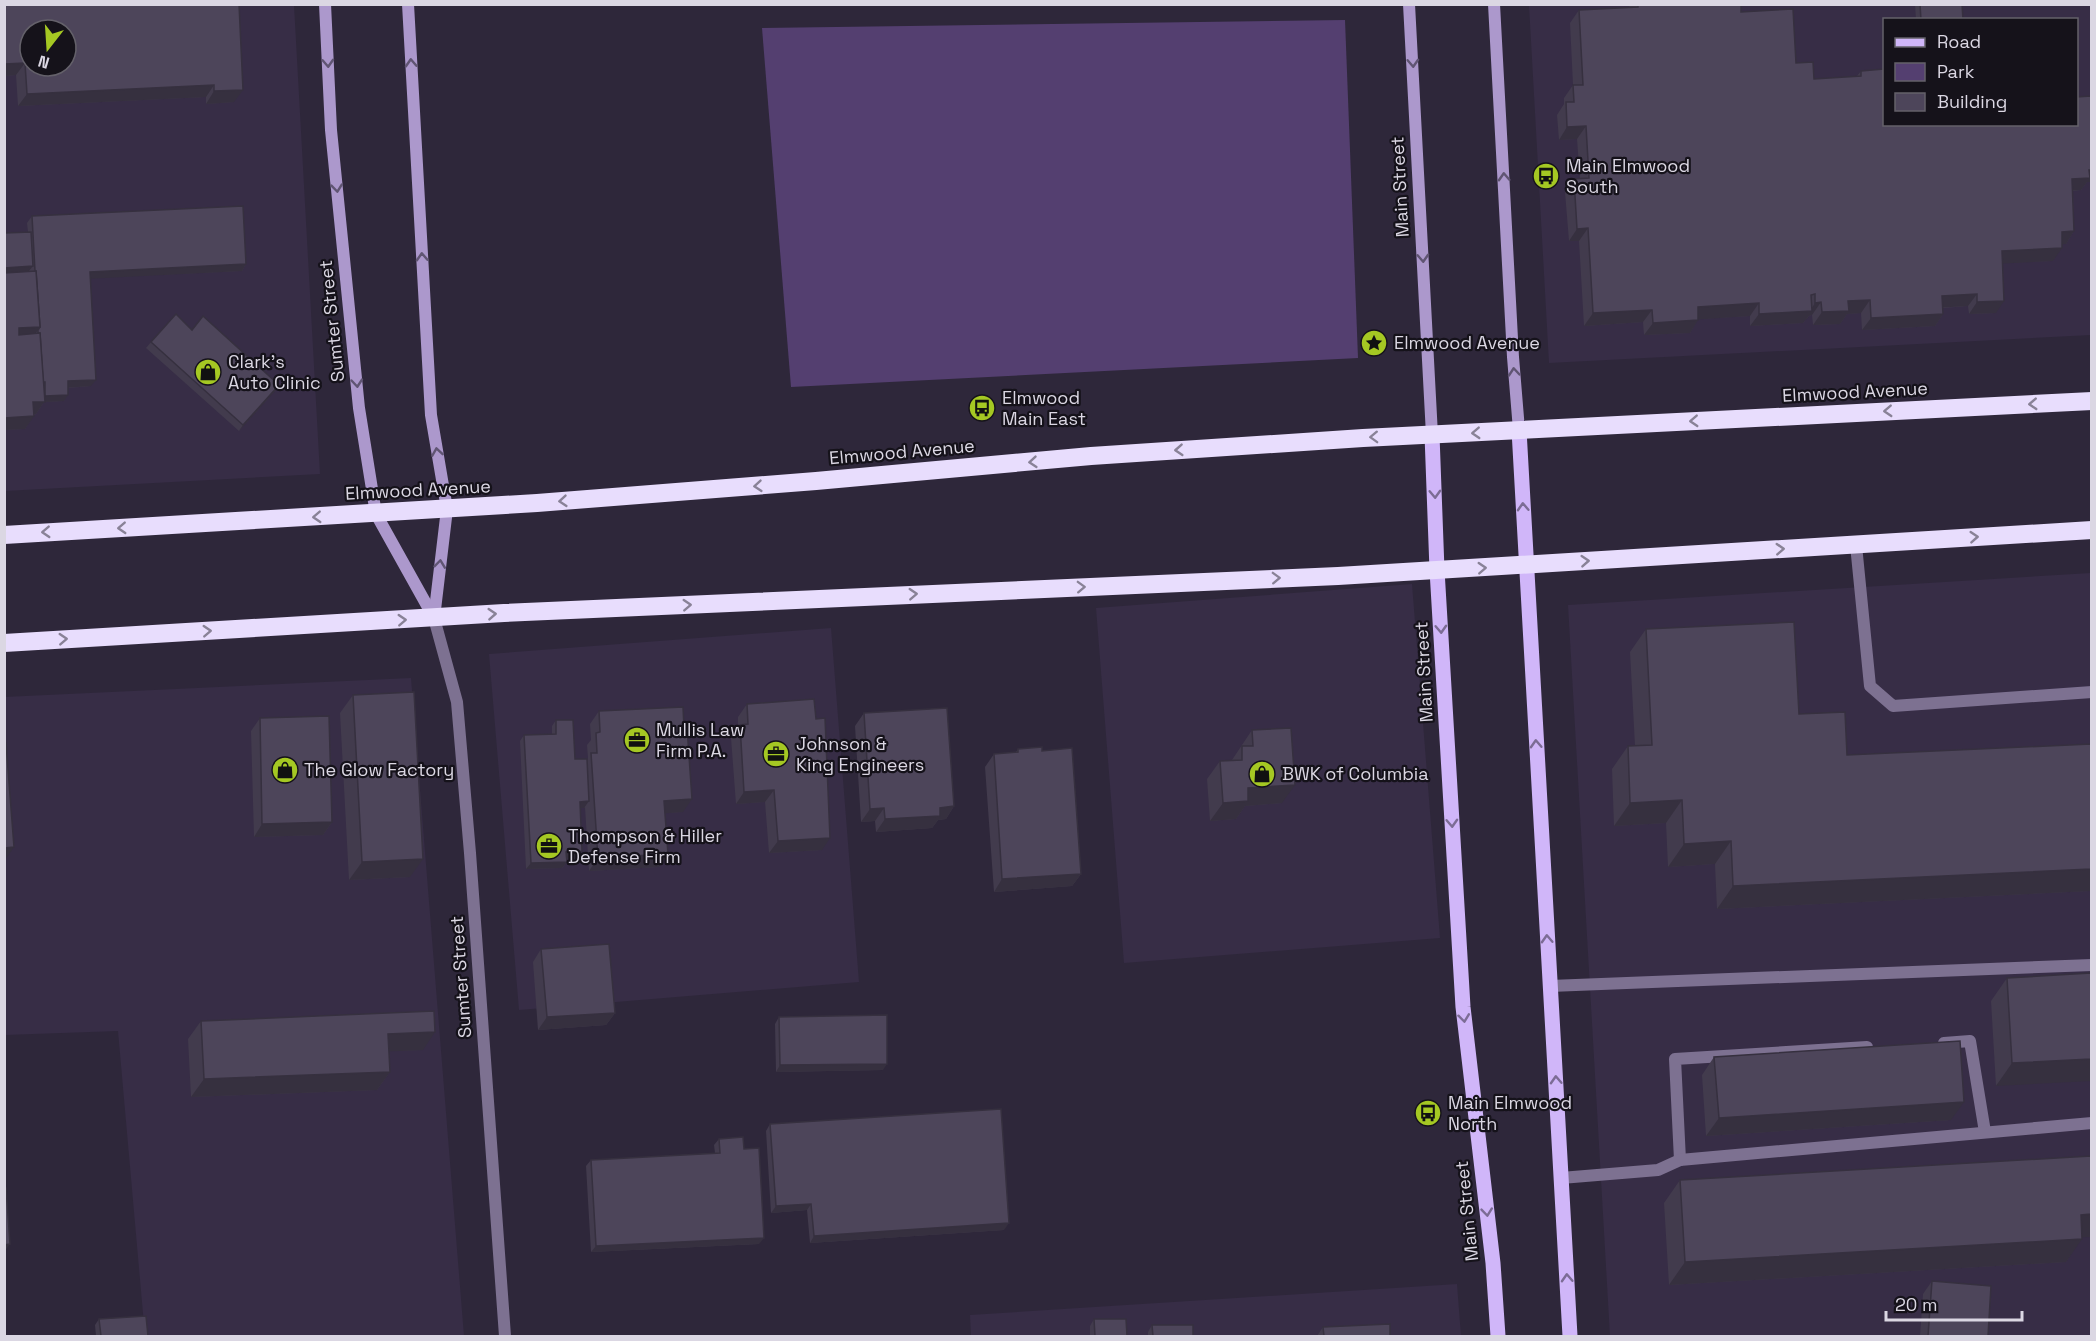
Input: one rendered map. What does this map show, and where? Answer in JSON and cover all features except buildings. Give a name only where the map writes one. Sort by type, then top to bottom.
[{"type":"highway","name":"Elmwood Avenue","points":[[4,535],[447,509],[816,481],[1103,456],[1363,438],[2091,400]]},
{"type":"highway","points":[[4,643],[516,612],[1437,570],[2091,530]]},
{"type":"main road","points":[[1520,430],[1570,1336]]},
{"type":"main road","name":"Main Street","points":[[1432,435],[1437,570],[1463,1007],[1498,1336]]},
{"type":"street","name":"Sumter Street","points":[[325,4],[331,130],[359,408],[376,514],[434,618],[458,711],[505,1336]]},
{"type":"street","name":"Sumter Street","points":[[408,4],[431,415],[447,509],[434,618]]},
{"type":"street","name":"Main Street","points":[[1409,4],[1432,435]]},
{"type":"street","points":[[1494,4],[1513,357],[1520,430]]},
{"type":"street","points":[[1856,545],[1870,686],[1893,705],[2091,692]]},
{"type":"street","points":[[1550,986],[2091,965]]},
{"type":"street","points":[[1935,1043],[1970,1041],[1985,1132]]},
{"type":"street","points":[[1680,1160],[1675,1059],[1876,1047]]},
{"type":"street","points":[[1561,1178],[1658,1170],[1680,1160],[2091,1123]]},
{"type":"shaded area","points":[[5,5],[294,5],[320,474],[5,491]]},
{"type":"shaded area","points":[[1529,5],[2091,5],[2091,335],[1549,363]]},
{"type":"shaded area","points":[[2091,573],[2091,1336],[1610,1336],[1568,605]]},
{"type":"shaded area","points":[[1412,584],[1440,938],[1124,963],[1096,608]]},
{"type":"shaded area","points":[[831,628],[859,982],[519,1010],[489,654]]},
{"type":"shaded area","points":[[411,678],[464,1336],[145,1336],[118,1031],[5,1035],[4,697]]},
{"type":"shaded area","points":[[1457,1284],[1461,1336],[971,1336],[970,1315]]},
{"type":"green space","points":[[1345,20],[1358,358],[791,387],[762,28]]},
{"type":"place","name":"Main Elmwood South","points":[[1546,176]]},
{"type":"place","name":"Elmwood Avenue","points":[[1374,343]]},
{"type":"place","name":"Clark's Auto Clinic","points":[[208,372]]},
{"type":"place","name":"Elmwood Main East","points":[[982,408]]},
{"type":"place","name":"Mullis Law Firm P.A.","points":[[637,740]]},
{"type":"place","name":"Johnson & King Engineers","points":[[776,754]]},
{"type":"place","name":"The Glow Factory","points":[[285,770]]},
{"type":"place","name":"BWK of Columbia","points":[[1262,774]]},
{"type":"place","name":"Thompson & Hiller Defense Firm","points":[[549,846]]},
{"type":"place","name":"Main Elmwood North","points":[[1428,1113]]}]
